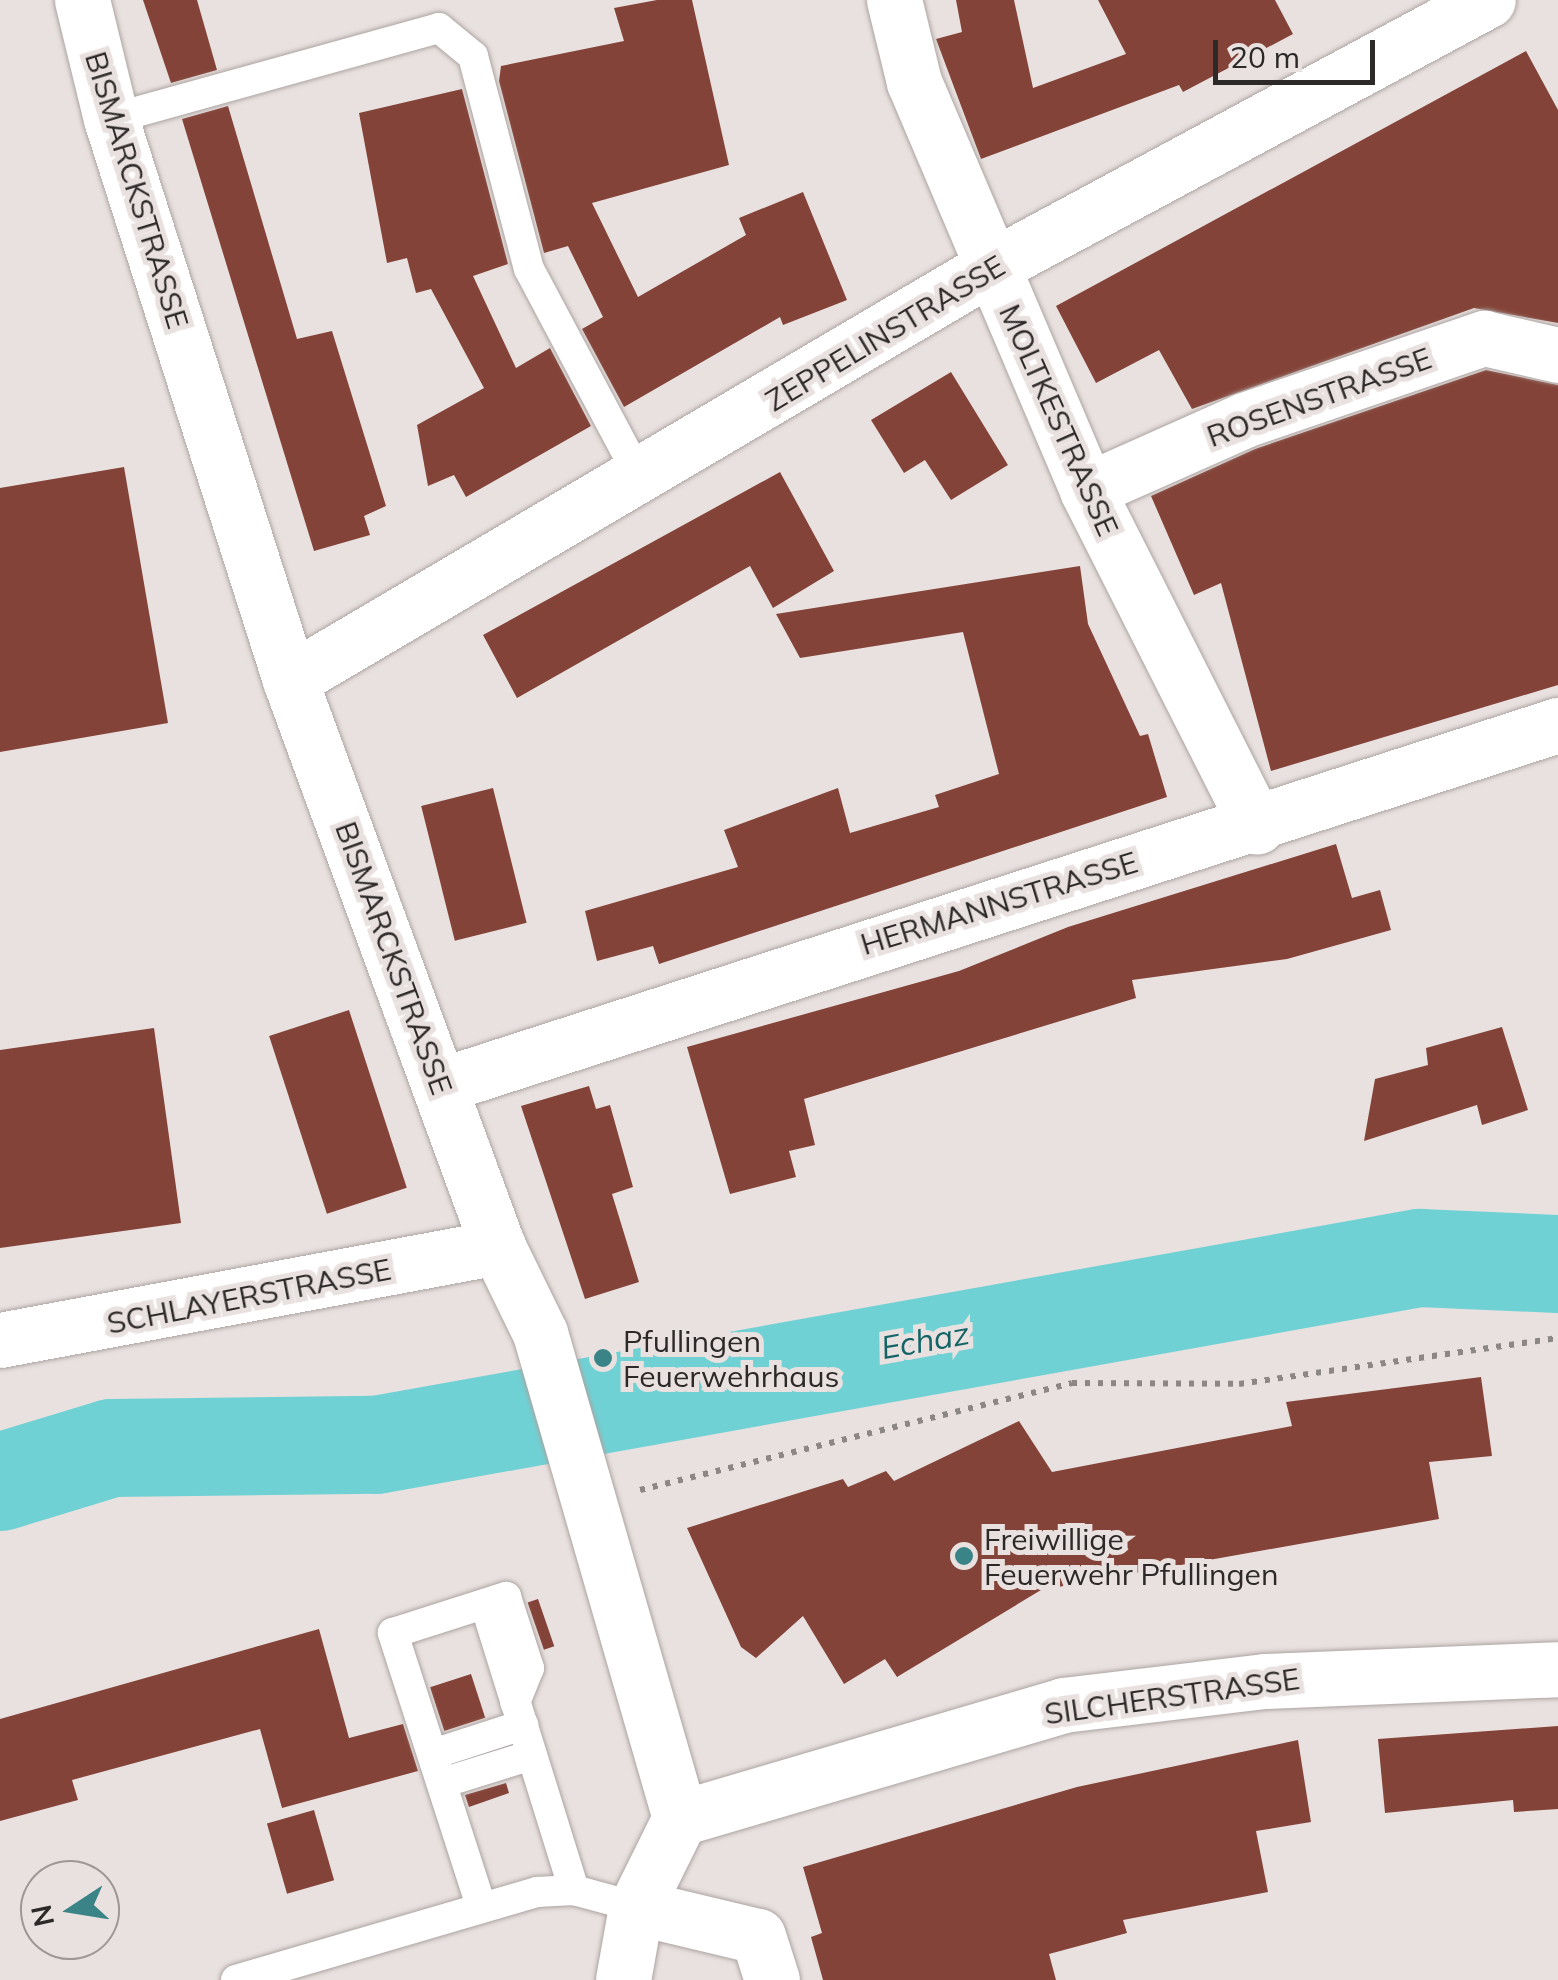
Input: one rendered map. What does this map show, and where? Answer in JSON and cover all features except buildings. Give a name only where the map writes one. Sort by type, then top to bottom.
[{"type":"street","name":"BISMARCKSTRASSE","points":[[82,0],[111,119],[290,680],[442,1085],[498,1247],[540,1333],[680,1818]]},
{"type":"street","name":"MOLTKESTRASSE","points":[[894,0],[914,82],[1086,490],[1257,826]]},
{"type":"street","name":"ZEPPELINSTRASSE","points":[[290,680],[641,480],[991,267],[1488,0]]},
{"type":"street","name":"ROSENSTRASSE","points":[[1086,490],[1244,420],[1484,338],[1558,355]]},
{"type":"street","name":"HERMANNSTRASSE","points":[[442,1085],[896,932],[1257,826],[1558,726]]},
{"type":"street","name":"SCHLAYERSTRASSE","points":[[0,1340],[498,1247]]},
{"type":"street","name":"SILCHERSTRASSE","points":[[680,1818],[1062,1705],[1265,1680],[1558,1669]]},
{"type":"street","points":[[623,1980],[636,1907],[680,1818]]},
{"type":"street","points":[[636,1907],[758,1936],[772,1980]]},
{"type":"lane","points":[[111,119],[439,28],[473,56],[529,270],[641,480]]},
{"type":"lane","points":[[481,1906],[394,1633],[485,1604],[574,1890]]},
{"type":"lane","points":[[438,1769],[523,1727]]},
{"type":"lane","points":[[236,1980],[481,1906],[574,1890],[636,1907]]},
{"type":"path","points":[[590,1502],[1072,1384],[1239,1384],[1558,1338]]},
{"type":"waterway","name":"Echaz","points":[[0,1482],[112,1448],[376,1445],[1420,1258],[1558,1264]]},
{"type":"place","name":"Pfullingen Feuerwehrhaus","points":[[603,1358]]},
{"type":"place","name":"Freiwillige Feuerwehr Pfullingen","points":[[964,1556]]}]
